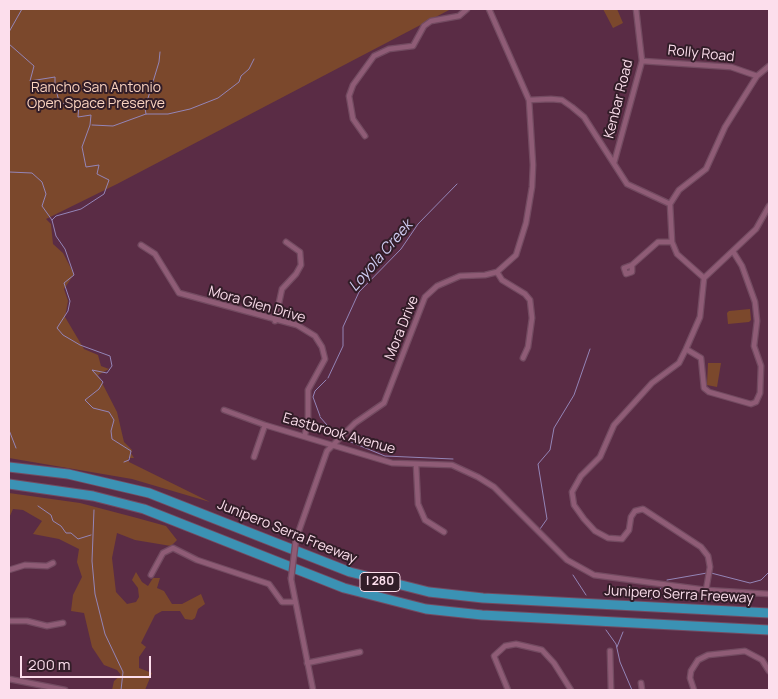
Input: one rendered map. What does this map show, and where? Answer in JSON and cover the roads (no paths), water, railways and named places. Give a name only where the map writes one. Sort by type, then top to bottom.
[{"type":"highway","name":"Junipero Serra Freeway","points":[[9,467],[68,474],[149,493],[350,572],[429,592],[483,598],[769,613]]},
{"type":"highway","name":"I 280","points":[[9,484],[93,496],[144,509],[344,588],[399,604],[482,615],[769,630]]},
{"type":"street","points":[[365,136],[353,119],[349,96],[353,85],[374,56],[389,49],[413,46],[424,26],[431,21],[459,16],[467,9]]},
{"type":"street","points":[[489,9],[529,100],[533,165],[530,205],[516,255],[498,272],[502,280],[525,294],[530,300],[532,318],[528,347],[523,358]]},
{"type":"street","name":"Kenbar Road","points":[[614,164],[642,60],[636,9]]},
{"type":"street","name":"Rolly Road","points":[[642,60],[732,67],[757,76]]},
{"type":"street","points":[[704,278],[678,254],[672,242],[670,204],[679,190],[706,169],[725,127],[757,76],[769,66]]},
{"type":"street","points":[[529,100],[556,99],[572,107],[584,117],[627,184],[670,204]]},
{"type":"street","points":[[706,590],[710,566],[708,556],[700,547],[643,510],[635,511],[631,517],[629,530],[622,539],[608,538],[595,531],[584,519],[574,505],[572,492],[581,476],[600,457],[614,425],[652,383],[678,362],[700,317],[704,278],[734,253],[756,229],[769,206]]},
{"type":"street","points":[[275,320],[282,289],[296,274],[301,261],[300,252],[286,242]]},
{"type":"street","points":[[632,265],[658,242],[672,242]]},
{"type":"street","name":"Mora Glen Drive","points":[[141,246],[155,254],[179,293],[297,325],[312,333],[325,354],[322,365],[308,390],[308,418],[305,435]]},
{"type":"street","points":[[686,349],[701,358],[704,388],[709,392],[751,404],[756,402],[760,392],[762,366],[754,346],[755,302],[742,266],[734,253]]},
{"type":"street","name":"Mora Drive","points":[[313,690],[291,578],[296,539],[318,472],[327,452],[333,444],[354,423],[384,402],[425,297],[436,286],[460,276],[486,275],[498,272]]},
{"type":"street","name":"Eastbrook Avenue","points":[[224,410],[265,425],[305,435],[392,463],[452,465],[494,487],[567,560],[594,575],[706,590],[769,594]]},
{"type":"street","points":[[254,457],[265,425]]},
{"type":"street","points":[[416,464],[418,504],[425,520],[444,532]]},
{"type":"street","points":[[151,575],[163,553],[173,548],[196,560],[270,584],[282,602],[296,602]]},
{"type":"street","points":[[9,570],[25,565],[47,566],[53,563]]},
{"type":"street","points":[[9,621],[28,621],[46,626],[63,622]]},
{"type":"street","points":[[508,690],[494,656],[505,646],[516,644],[542,650],[554,663],[571,690]]},
{"type":"street","points":[[610,651],[611,690]]},
{"type":"street","points":[[694,690],[690,678],[691,671],[702,657],[746,651],[762,660],[769,671]]},
{"type":"street","points":[[307,663],[360,652]]},
{"type":"street","points":[[9,679],[65,690]]},
{"type":"street","points":[[642,683],[642,690]]},
{"type":"waterway","points":[[9,32],[22,9]]},
{"type":"waterway","points":[[9,44],[34,66],[30,81],[55,77],[55,86],[60,105],[73,99],[79,104],[78,117],[91,115],[90,125],[82,147],[86,167],[99,165],[97,174],[109,180],[104,194],[81,209],[56,216],[52,220]]},
{"type":"waterway","points":[[146,114],[145,108],[159,62],[160,52]]},
{"type":"waterway","points":[[92,125],[113,126],[146,114],[168,114],[190,109],[218,98],[239,82],[241,76],[249,69],[254,59]]},
{"type":"waterway","points":[[9,172],[32,173],[42,182],[46,194],[42,206],[52,220],[56,236],[65,249],[74,275],[64,283],[70,301],[68,311],[57,328],[63,335],[80,345],[110,356],[112,366],[107,373],[92,370],[103,382],[99,389],[85,400],[93,408],[109,412],[114,420],[111,431],[112,439],[131,451],[129,460],[124,462]]},
{"type":"waterway","name":"Loyola Creek","points":[[328,378],[343,346],[343,327],[359,292],[401,249],[418,224],[457,184]]},
{"type":"waterway","points":[[540,529],[547,519],[538,464],[550,450],[554,428],[574,395],[590,349]]},
{"type":"waterway","name":"Loyola Creek","points":[[320,416],[313,397],[315,391],[326,380]]},
{"type":"waterway","name":"Loyola Creek","points":[[320,417],[334,433]]},
{"type":"waterway","points":[[9,430],[16,448]]},
{"type":"waterway","name":"Loyola Creek","points":[[346,440],[385,456],[453,459]]},
{"type":"waterway","points":[[38,506],[51,515],[53,521],[61,526],[66,533],[71,533],[78,539],[91,535]]},
{"type":"waterway","points":[[94,510],[92,561],[95,594],[105,634],[123,672],[121,690]]},
{"type":"waterway","points":[[711,573],[750,583],[761,580],[769,572]]},
{"type":"waterway","points":[[667,580],[707,573]]},
{"type":"waterway","name":"Loyola Creek","points":[[573,575],[586,595]]},
{"type":"waterway","points":[[651,599],[661,588]]},
{"type":"waterway","name":"Loyola Creek","points":[[606,630],[616,644],[620,662],[632,690]]},
{"type":"waterway","points":[[617,647],[623,632]]},
{"type":"park label","name":"Rancho San Antonio Open Space Preserve","points":[[96,96]]}]
